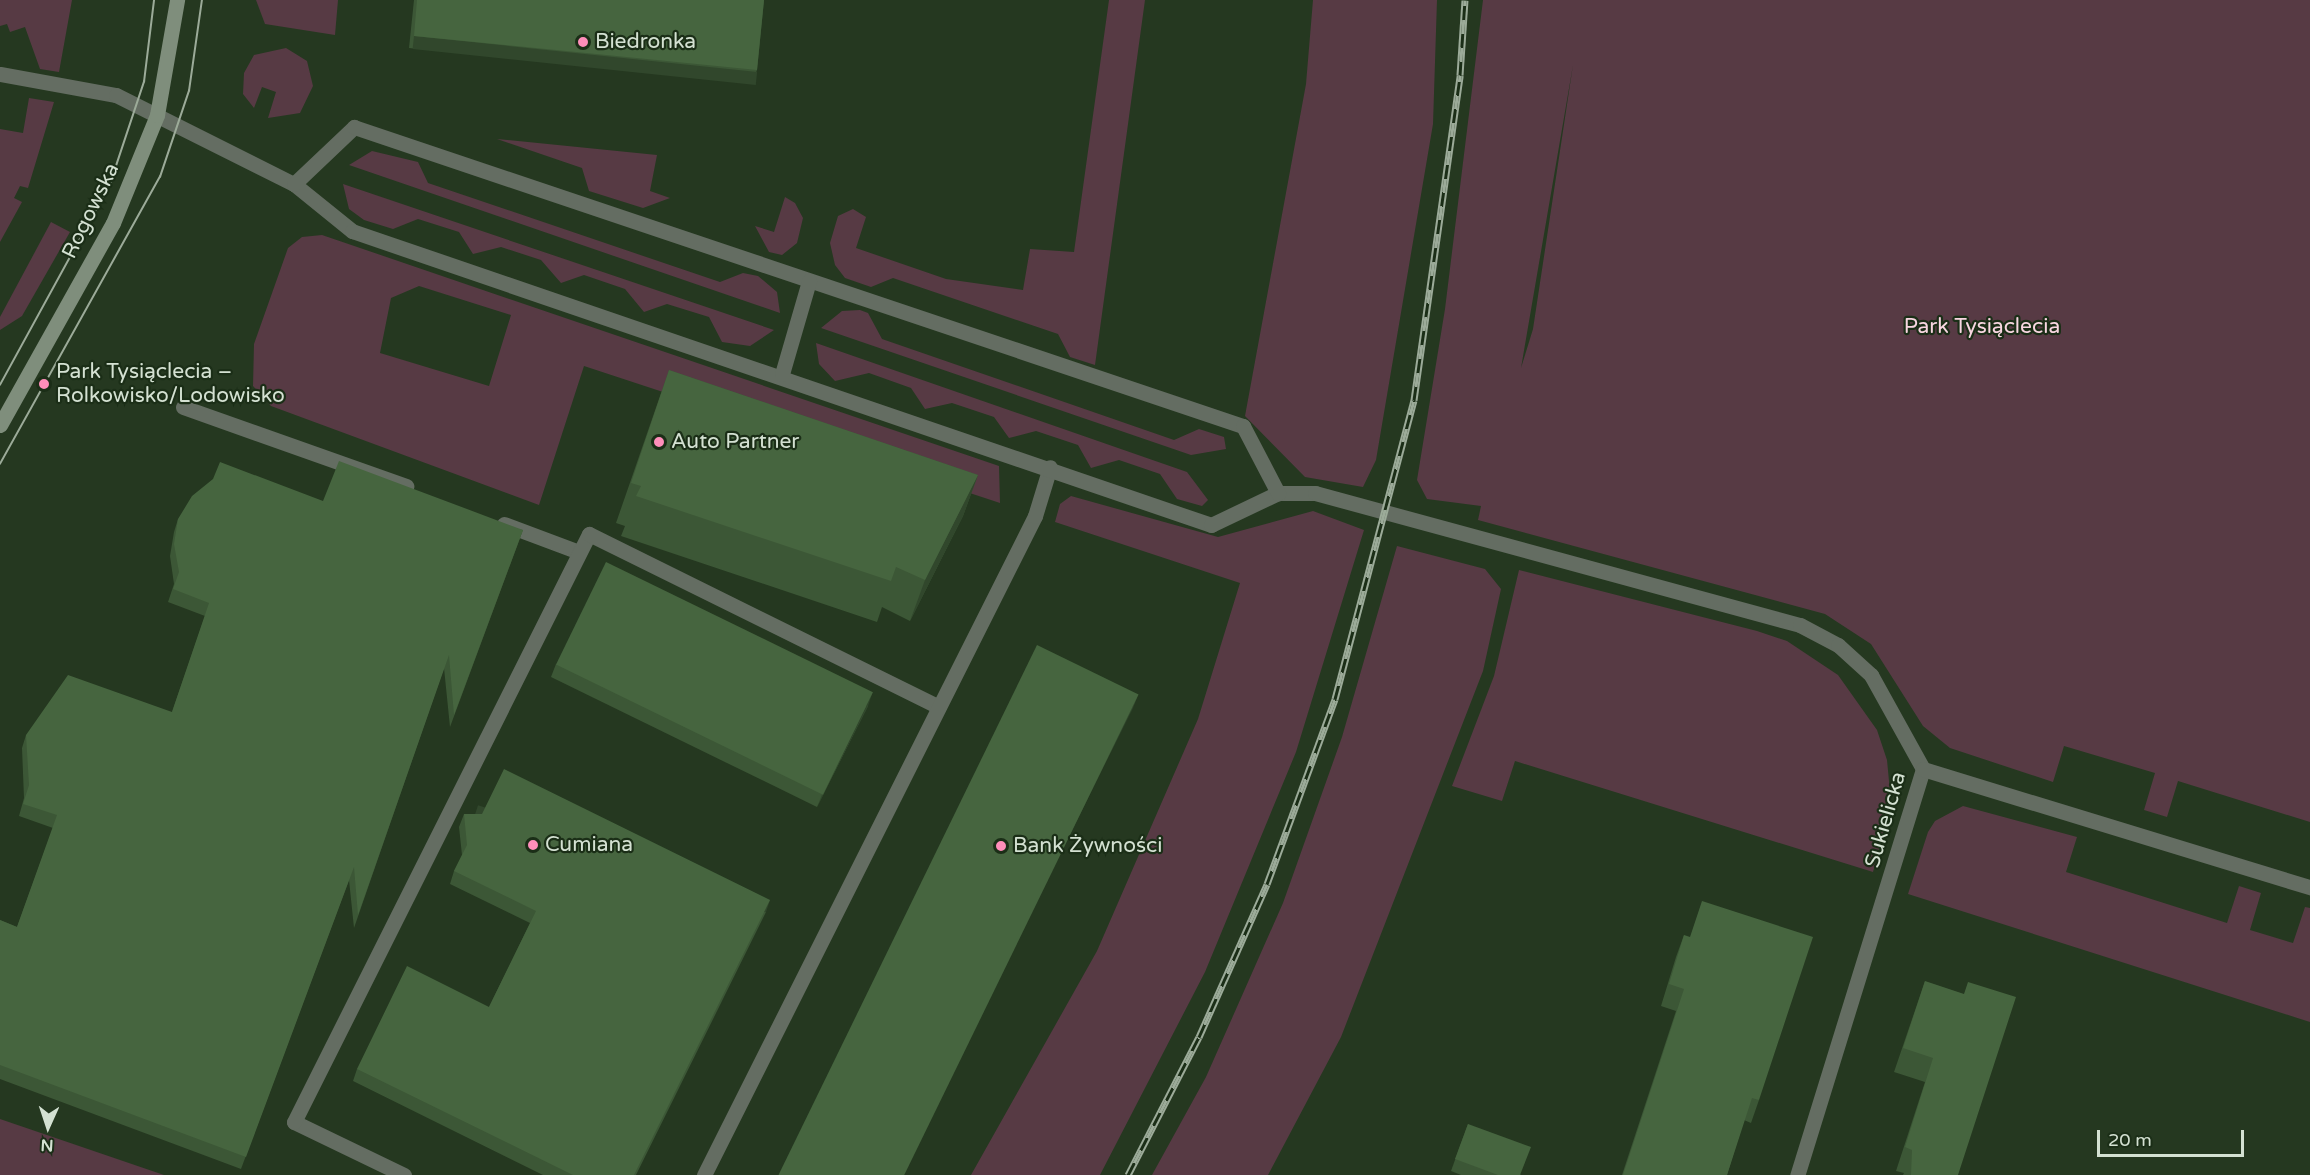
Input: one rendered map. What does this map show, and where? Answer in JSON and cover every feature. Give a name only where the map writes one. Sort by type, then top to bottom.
[{"type":"street","name":"Rogowska","points":[[0,425],[114,223],[157,115],[177,0]]},
{"type":"street","points":[[0,74],[83,85],[157,115],[294,184],[352,231],[782,374],[1211,525],[1278,493],[1243,426],[354,127],[294,184]]},
{"type":"street","points":[[782,374],[809,281]]},
{"type":"street","points":[[183,406],[427,494]]},
{"type":"street","points":[[704,1175],[1035,516],[1050,467]]},
{"type":"street","name":"Sukielicka","points":[[1278,493],[1315,493],[1800,625],[1838,645],[1871,675],[1923,769],[1797,1175]]},
{"type":"street","points":[[492,519],[579,552]]},
{"type":"street","points":[[404,1175],[294,1122],[589,534],[939,708]]},
{"type":"street","points":[[1923,769],[2310,887]]},
{"type":"green space","points":[[0,0],[72,0],[59,72],[40,69],[25,27],[10,32],[7,24],[0,26]]},
{"type":"green space","points":[[256,0],[338,0],[335,35],[265,24]]},
{"type":"green space","points":[[1109,0],[1145,0],[1095,365],[1070,357],[1058,334],[893,278],[871,287],[845,278],[835,265],[830,243],[838,216],[853,209],[866,217],[856,248],[946,279],[1023,290],[1030,249],[1074,252]]},
{"type":"green space","points":[[1313,0],[1437,0],[1433,124],[1376,460],[1363,487],[1305,477],[1245,416],[1306,84]]},
{"type":"green space","name":"Park Tysiąclecia","points":[[1483,0],[2310,0],[2310,822],[2178,781],[2167,817],[2144,810],[2155,773],[2064,746],[2053,782],[1950,748],[1923,726],[1871,644],[1825,614],[1478,520],[1481,506],[1427,499],[1417,480],[1445,309]],"holes":[[[1573,65],[1533,329],[1521,368]]]},
{"type":"green space","points":[[286,48],[307,61],[313,86],[300,113],[268,118],[276,92],[262,87],[254,108],[243,94],[244,73],[254,55]]},
{"type":"green space","points":[[29,98],[54,102],[28,188],[20,186],[14,198],[22,202],[0,242],[0,129],[23,133]]},
{"type":"green space","points":[[497,139],[657,155],[650,191],[670,198],[643,208],[589,191],[582,168]]},
{"type":"green space","points":[[372,151],[418,162],[428,183],[720,282],[743,273],[758,276],[777,292],[780,313],[349,165]]},
{"type":"green space","points":[[343,184],[774,330],[750,346],[722,342],[709,317],[667,304],[644,312],[625,289],[584,275],[561,283],[541,260],[501,247],[473,254],[459,232],[418,219],[393,229],[364,220],[349,209]]},
{"type":"green space","points":[[785,197],[795,203],[803,218],[797,243],[782,255],[769,252],[755,226],[774,232]]},
{"type":"green space","points":[[51,222],[70,232],[22,316],[0,330],[0,317]]},
{"type":"green space","points":[[322,235],[999,466],[1000,503],[584,366],[539,505],[271,406],[253,386],[254,344],[288,248],[302,237]],"holes":[[[419,286],[511,315],[489,386],[380,353],[391,298]]]},
{"type":"green space","points":[[860,310],[868,313],[882,339],[1174,440],[1199,429],[1224,437],[1226,449],[1191,455],[821,328],[842,311]]},
{"type":"green space","points":[[816,343],[1187,472],[1208,500],[1202,506],[1177,499],[1160,474],[1119,460],[1091,468],[1078,445],[1036,431],[1009,438],[994,417],[952,403],[925,409],[911,388],[869,373],[835,381],[819,364]]},
{"type":"green space","points":[[1071,496],[1218,537],[1313,511],[1364,530],[1296,752],[1205,972],[1100,1175],[971,1175],[1097,951],[1198,719],[1240,583],[1055,522],[1060,504]]},
{"type":"green space","points":[[1397,546],[1485,569],[1501,589],[1483,671],[1341,1037],[1268,1175],[1152,1175],[1206,1077],[1283,903],[1342,737]]},
{"type":"green space","points":[[1519,570],[1757,631],[1787,641],[1838,675],[1877,730],[1887,760],[1891,802],[1873,872],[1515,761],[1502,801],[1452,786],[1494,676]]},
{"type":"green space","points":[[1963,806],[2077,837],[2066,872],[2227,923],[2239,886],[2261,893],[2250,930],[2293,943],[2305,907],[2310,908],[2310,1022],[1908,894],[1928,832],[1935,821]]},
{"type":"green space","points":[[0,1119],[164,1175],[0,1175]]},
{"type":"building","name":"Biedronka","points":[[417,0],[764,0],[757,70],[414,36]]},
{"type":"building","points":[[669,370],[978,475],[925,580],[896,567],[891,581],[636,496],[641,486],[631,483]]},
{"type":"building","points":[[339,461],[523,530],[454,715],[449,655],[358,915],[354,867],[246,1157],[0,1065],[0,920],[17,927],[57,815],[23,804],[29,785],[26,735],[68,675],[172,712],[209,603],[173,589],[179,572],[174,544],[178,519],[192,496],[213,479],[220,462],[323,501]]},
{"type":"building","points":[[606,562],[873,692],[823,795],[556,664]]},
{"type":"building","name":"Bank Żywności","points":[[1037,645],[1139,695],[904,1175],[779,1175]]},
{"type":"building","points":[[504,769],[770,900],[634,1175],[573,1175],[357,1069],[407,966],[489,1007],[536,911],[454,871],[467,845],[464,814],[482,814]]},
{"type":"building","points":[[1702,901],[1813,937],[1759,1100],[1752,1098],[1727,1175],[1623,1175],[1684,989],[1669,984],[1684,935],[1690,937]]},
{"type":"building","points":[[1925,981],[1964,994],[1968,982],[2016,997],[1958,1175],[1911,1175],[1912,1150],[1905,1147],[1933,1058],[1903,1048]]},
{"type":"building","points":[[1468,1124],[1531,1147],[1520,1175],[1498,1175],[1455,1159]]},
{"type":"tram line","points":[[0,385],[110,184],[144,82],[154,0]]},
{"type":"tram line","points":[[0,464],[160,177],[189,91],[202,0]]},
{"type":"railway","points":[[1128,1175],[1199,1037],[1267,884],[1335,699],[1414,400],[1460,75],[1465,0]]},
{"type":"place","name":"Biedronka","points":[[583,42]]},
{"type":"place","name":"Park Tysiąclecia – Rolkowisko/Lodowisko","points":[[44,384]]},
{"type":"place","name":"Auto Partner","points":[[659,442]]},
{"type":"place","name":"Cumiana","points":[[533,845]]},
{"type":"place","name":"Bank Żywności","points":[[1001,846]]}]
